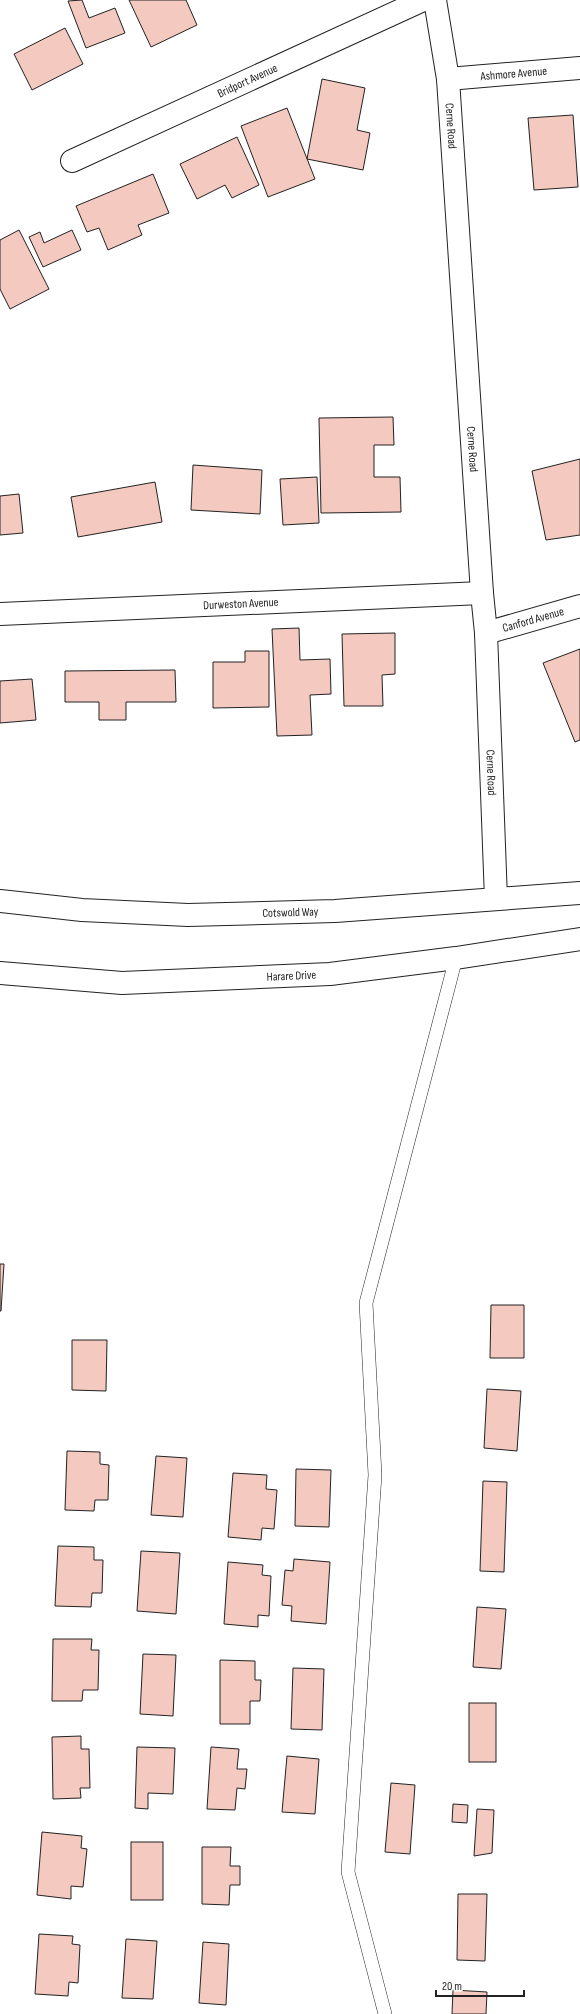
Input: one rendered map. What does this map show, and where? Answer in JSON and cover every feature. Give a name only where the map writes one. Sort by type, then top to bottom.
[{"type":"street","name":"Bridport Avenue","points":[[72,161],[423,0]]},
{"type":"street","name":"Cerne Road","points":[[435,0],[448,80],[482,593],[486,633],[496,899]]},
{"type":"street","name":"Ashmore Avenue","points":[[448,80],[580,68]]},
{"type":"street","name":"Durweston Avenue","points":[[0,614],[482,593]]},
{"type":"street","name":"Canford Avenue","points":[[486,633],[580,606]]},
{"type":"street","name":"Cotswold Way","points":[[0,901],[82,910],[188,915],[335,911],[580,893]]},
{"type":"street","name":"Harare Drive","points":[[0,973],[122,983],[254,979],[330,974],[456,958],[580,939]]},
{"type":"lane","points":[[385,2014],[348,1872],[375,1475],[366,1303],[456,958]]},
{"type":"building","points":[[82,0],[89,18],[115,8],[125,33],[86,48],[68,1]]},
{"type":"building","points":[[129,0],[186,0],[197,25],[151,47]]},
{"type":"building","points":[[65,28],[83,64],[32,90],[14,54]]},
{"type":"building","points":[[322,79],[365,88],[357,130],[370,133],[363,170],[307,159]]},
{"type":"building","points":[[287,108],[315,179],[268,197],[241,126]]},
{"type":"building","points":[[573,115],[578,187],[534,190],[528,118]]},
{"type":"building","points":[[237,137],[259,185],[232,198],[225,185],[197,199],[180,164]]},
{"type":"building","points":[[153,174],[169,213],[138,225],[142,235],[108,250],[99,228],[87,232],[76,206]]},
{"type":"building","points":[[19,230],[49,289],[10,309],[0,289],[0,240]]},
{"type":"building","points":[[72,230],[81,250],[43,267],[29,237],[40,232],[44,243]]},
{"type":"building","points":[[393,417],[394,445],[374,445],[374,477],[400,477],[401,512],[321,513],[319,418]]},
{"type":"building","points":[[580,459],[580,535],[546,540],[532,471]]},
{"type":"building","points":[[193,465],[262,470],[260,514],[191,510]]},
{"type":"building","points":[[317,477],[319,523],[283,525],[280,479]]},
{"type":"building","points":[[155,482],[162,522],[78,537],[71,497]]},
{"type":"building","points":[[19,494],[23,533],[0,535],[0,496]]},
{"type":"building","points":[[299,628],[300,660],[330,659],[331,694],[310,695],[312,735],[277,736],[272,629]]},
{"type":"building","points":[[395,633],[395,674],[382,675],[383,706],[344,706],[342,634]]},
{"type":"building","points":[[580,649],[580,740],[575,742],[543,663]]},
{"type":"building","points":[[245,651],[269,651],[269,707],[213,708],[213,662],[245,662]]},
{"type":"building","points":[[175,670],[176,702],[126,702],[126,720],[99,720],[99,702],[65,702],[65,671]]},
{"type":"building","points":[[32,679],[36,720],[0,723],[0,681]]},
{"type":"building","points":[[0,1264],[4,1264],[1,1311],[0,1311]]},
{"type":"building","points":[[491,1305],[524,1305],[524,1358],[490,1358]]},
{"type":"building","points":[[72,1340],[107,1340],[106,1391],[72,1390]]},
{"type":"building","points":[[487,1389],[521,1391],[517,1451],[484,1448]]},
{"type":"building","points":[[67,1451],[100,1452],[100,1464],[109,1465],[108,1500],[95,1500],[94,1511],[65,1510]]},
{"type":"building","points":[[156,1456],[187,1458],[183,1517],[151,1515]]},
{"type":"building","points":[[296,1469],[331,1470],[329,1527],[295,1526]]},
{"type":"building","points":[[233,1473],[267,1475],[266,1489],[277,1490],[274,1529],[262,1528],[261,1540],[228,1537]]},
{"type":"building","points":[[483,1481],[507,1482],[504,1572],[480,1571]]},
{"type":"building","points":[[58,1546],[94,1547],[94,1560],[103,1560],[102,1593],[92,1593],[91,1607],[55,1606]]},
{"type":"building","points":[[141,1551],[180,1553],[176,1614],[137,1611]]},
{"type":"building","points":[[294,1559],[330,1562],[326,1624],[291,1621],[292,1606],[282,1605],[285,1570],[293,1571]]},
{"type":"building","points":[[228,1562],[263,1565],[262,1575],[271,1576],[269,1616],[258,1615],[258,1627],[224,1624]]},
{"type":"building","points":[[477,1607],[506,1609],[501,1669],[473,1667]]},
{"type":"building","points":[[53,1639],[92,1639],[91,1650],[99,1650],[98,1690],[83,1690],[82,1701],[52,1701]]},
{"type":"building","points":[[143,1654],[176,1655],[173,1716],[140,1714]]},
{"type":"building","points":[[220,1660],[255,1661],[255,1680],[261,1680],[260,1701],[250,1701],[250,1724],[220,1724]]},
{"type":"building","points":[[293,1668],[324,1669],[322,1730],[291,1729]]},
{"type":"building","points":[[469,1703],[496,1703],[496,1762],[469,1762]]},
{"type":"building","points":[[81,1736],[81,1749],[89,1749],[90,1788],[80,1788],[81,1798],[53,1799],[52,1737]]},
{"type":"building","points":[[137,1747],[175,1748],[173,1794],[148,1793],[148,1809],[135,1808]]},
{"type":"building","points":[[211,1747],[239,1749],[237,1769],[247,1769],[245,1789],[237,1788],[235,1810],[207,1809]]},
{"type":"building","points":[[287,1756],[319,1759],[315,1814],[282,1812]]},
{"type":"building","points":[[391,1783],[415,1785],[410,1854],[385,1852]]},
{"type":"building","points":[[453,1804],[468,1805],[467,1823],[452,1822]]},
{"type":"building","points":[[477,1809],[494,1810],[492,1853],[474,1856]]},
{"type":"building","points":[[42,1832],[82,1836],[81,1848],[87,1849],[83,1887],[71,1886],[71,1899],[37,1895]]},
{"type":"building","points":[[131,1842],[163,1842],[163,1900],[131,1900]]},
{"type":"building","points":[[202,1847],[231,1847],[230,1866],[240,1866],[240,1885],[230,1885],[229,1905],[202,1904]]},
{"type":"building","points":[[458,1894],[487,1894],[485,1961],[457,1960]]},
{"type":"building","points":[[39,1934],[73,1936],[72,1944],[80,1945],[78,1983],[69,1982],[68,1996],[35,1994]]},
{"type":"building","points":[[126,1939],[157,1941],[153,1999],[122,1998]]},
{"type":"building","points":[[203,1942],[229,1944],[226,2005],[199,2003]]},
{"type":"building","points":[[453,1990],[487,1992],[486,2014],[452,2014]]}]
